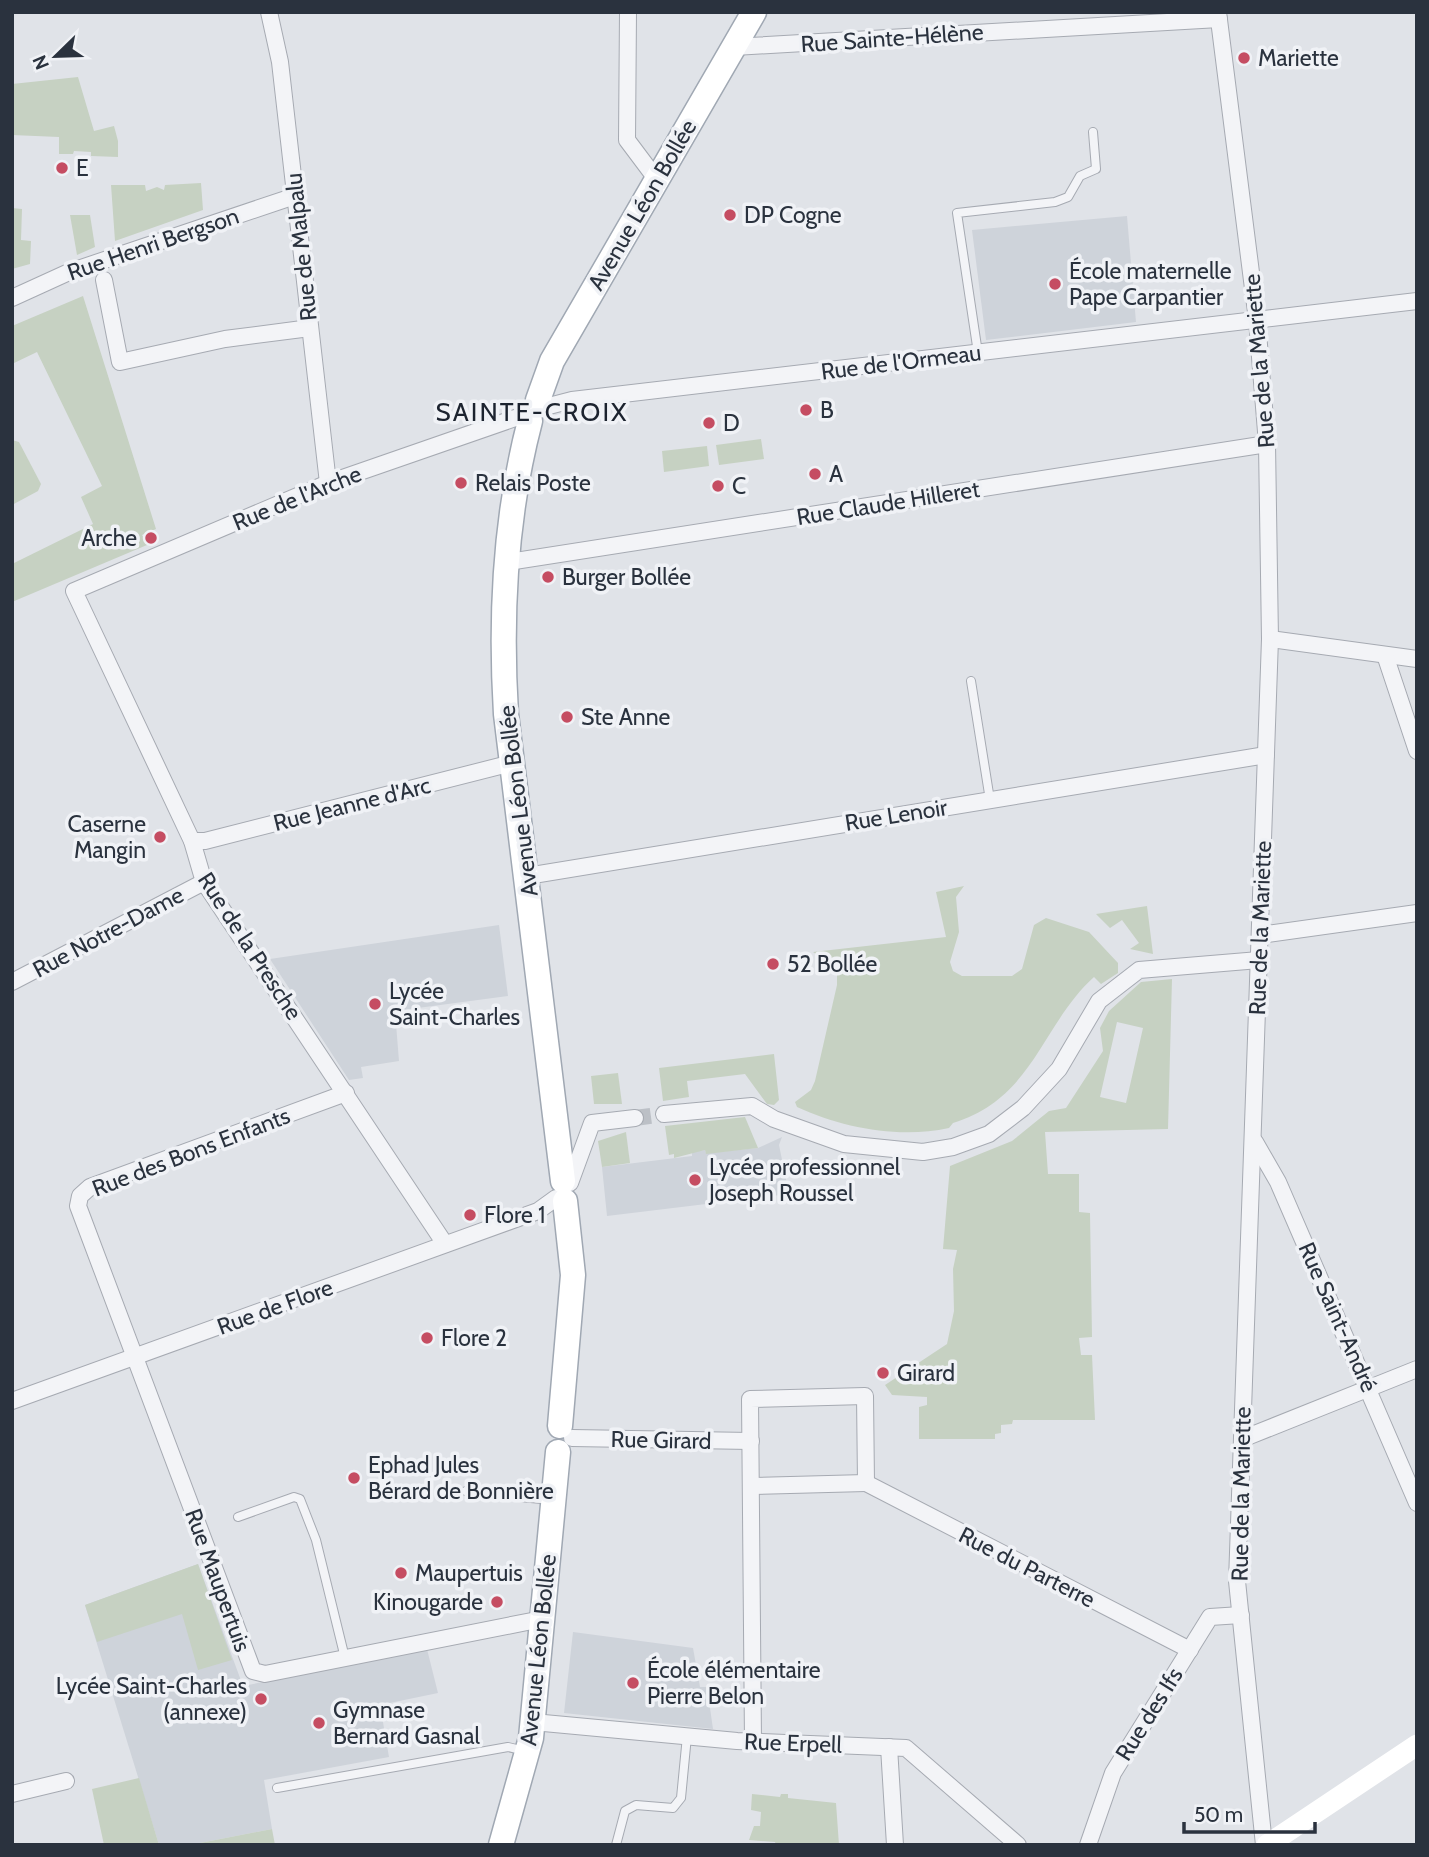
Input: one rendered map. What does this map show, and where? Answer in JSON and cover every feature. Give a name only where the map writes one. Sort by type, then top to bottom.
[{"type":"main road","name":"Avenue Léon Bollée","points":[[502,1845],[528,1751],[533,1722],[553,1500],[563,1439],[573,1275],[559,1195],[503,665],[508,562],[518,470],[534,411],[552,361],[754,12]]},
{"type":"main road","points":[[1266,1845],[1417,1745]]},
{"type":"street","name":"Rue de Malpalu","points":[[269,12],[280,62],[328,483]]},
{"type":"street","points":[[628,12],[627,139],[657,180]]},
{"type":"street","name":"Rue Sainte-Hélène","points":[[734,47],[1218,15]]},
{"type":"street","name":"Rue de la Mariette","points":[[1218,15],[1257,320],[1267,444],[1270,639],[1237,1581],[1266,1845]]},
{"type":"street","name":"Rue Henri Bergson","points":[[12,298],[69,272],[295,196]]},
{"type":"street","points":[[104,280],[120,362],[225,339],[310,328]]},
{"type":"street","name":"Rue de l'Ormeau","points":[[534,411],[564,401],[1417,301]]},
{"type":"street","name":"Rue de l'Arche","points":[[74,591],[328,483],[534,411]]},
{"type":"street","name":"Rue Claude Hilleret","points":[[508,562],[1267,444]]},
{"type":"street","name":"Rue de la Presche","points":[[74,591],[192,841],[204,882],[444,1244]]},
{"type":"street","points":[[1270,639],[1417,659]]},
{"type":"street","points":[[1385,655],[1417,751]]},
{"type":"street","name":"Rue Lenoir","points":[[527,876],[1266,755]]},
{"type":"street","name":"Rue Jeanne d'Arc","points":[[192,841],[205,841],[512,763]]},
{"type":"street","name":"Rue Notre-Dame","points":[[12,982],[204,882]]},
{"type":"street","points":[[1260,935],[1417,913]]},
{"type":"street","points":[[664,1114],[752,1105],[774,1119],[844,1144],[923,1152],[953,1147],[989,1135],[1023,1108],[1059,1069],[1099,1001],[1139,971],[1259,960]]},
{"type":"street","name":"Rue des Bons Enfants","points":[[135,1359],[78,1206],[80,1196],[90,1187],[346,1093]]},
{"type":"street","points":[[559,1195],[592,1123],[635,1118]]},
{"type":"street","name":"Rue Saint-André","points":[[1253,1135],[1258,1150],[1278,1182],[1370,1388],[1417,1503]]},
{"type":"street","name":"Rue de Flore","points":[[12,1401],[135,1359],[444,1244],[559,1195]]},
{"type":"street","name":"Rue Maupertuis","points":[[135,1359],[251,1668],[265,1674],[542,1619]]},
{"type":"street","points":[[1242,1439],[1417,1369]]},
{"type":"street","points":[[751,1486],[866,1483],[865,1396],[750,1399],[751,1441],[751,1486],[754,1742]]},
{"type":"street","name":"Rue Girard","points":[[563,1439],[751,1441]]},
{"type":"street","name":"Rue du Parterre","points":[[866,1483],[1190,1650]]},
{"type":"street","name":"Rue des Ifs","points":[[1088,1845],[1113,1773],[1210,1618],[1241,1615]]},
{"type":"street","name":"Rue Erpell","points":[[533,1722],[754,1742],[906,1748],[1017,1844]]},
{"type":"street","points":[[890,1747],[895,1845]]},
{"type":"street","points":[[12,1794],[66,1781]]},
{"type":"lane","points":[[978,352],[957,213],[1055,202],[1068,197],[1080,176],[1096,169],[1093,132]]},
{"type":"lane","points":[[971,681],[990,800]]},
{"type":"lane","points":[[466,1491],[491,1493]]},
{"type":"lane","points":[[520,1497],[553,1500]]},
{"type":"lane","points":[[238,1517],[291,1498],[300,1499],[316,1540],[345,1658]]},
{"type":"lane","points":[[616,1845],[625,1811],[636,1805],[673,1808],[681,1798],[687,1736]]},
{"type":"lane","points":[[277,1788],[508,1747],[528,1751]]},
{"type":"shaded area","name":"École maternelle Pape Carpantier","points":[[1127,216],[1136,322],[986,340],[972,230]]},
{"type":"shaded area","name":"Lycée Saint-Charles","points":[[499,925],[508,996],[395,1011],[399,1061],[361,1067],[363,1078],[349,1080],[270,959]]},
{"type":"shaded area","name":"Lycée professionnel Joseph Roussel","points":[[782,1137],[779,1145],[789,1194],[607,1216],[602,1167],[692,1156],[692,1152],[705,1150],[706,1153],[758,1148]]},
{"type":"shaded area","name":"Lycée Saint-Charles (annexe)","points":[[198,1564],[243,1686],[427,1649],[438,1693],[380,1705],[389,1757],[264,1780],[272,1829],[190,1845],[159,1845],[85,1605]]},
{"type":"shaded area","name":"École élémentaire Pierre Belon","points":[[573,1632],[693,1648],[700,1687],[707,1687],[713,1729],[564,1713]]},
{"type":"green space","points":[[78,77],[94,131],[114,126],[118,157],[91,156],[91,152],[74,151],[73,154],[59,154],[59,137],[12,135],[12,84]]},
{"type":"green space","points":[[201,183],[203,210],[115,241],[111,185],[145,185],[146,191],[157,187],[164,190],[165,185]]},
{"type":"green space","points":[[12,208],[22,209],[21,240],[31,241],[30,264],[12,269]]},
{"type":"green space","points":[[70,215],[90,215],[95,247],[77,255]]},
{"type":"green space","points":[[83,296],[156,529],[142,535],[147,545],[12,602],[12,564],[93,524],[81,497],[102,486],[37,352],[12,364],[12,326]]},
{"type":"green space","points":[[761,439],[764,459],[719,465],[716,445]]},
{"type":"green space","points":[[12,440],[19,442],[41,484],[38,491],[12,505]]},
{"type":"green space","points":[[707,446],[709,466],[664,472],[662,451]]},
{"type":"green space","points":[[964,886],[956,897],[959,932],[950,962],[953,971],[962,976],[1012,976],[1022,969],[1034,925],[1046,918],[1089,932],[1118,963],[1118,973],[1101,984],[1094,977],[1076,996],[1034,1059],[1002,1096],[980,1112],[953,1123],[949,1128],[911,1132],[872,1130],[833,1121],[797,1107],[795,1102],[811,1090],[815,1081],[837,985],[837,968],[813,952],[946,937],[936,892]]},
{"type":"green space","points":[[1147,906],[1153,954],[1130,949],[1139,943],[1122,920],[1110,928],[1096,914]]},
{"type":"green space","points":[[1172,979],[1168,1129],[1045,1132],[1048,1174],[1079,1174],[1079,1212],[1090,1213],[1092,1337],[1079,1338],[1081,1355],[1092,1355],[1095,1420],[1013,1420],[1012,1424],[1001,1425],[1001,1433],[995,1434],[995,1439],[919,1439],[919,1407],[927,1405],[927,1397],[892,1395],[885,1385],[947,1344],[954,1311],[953,1269],[957,1250],[943,1249],[950,1166],[1012,1141],[1049,1111],[1066,1108],[1103,1051],[1100,1028],[1109,1011],[1141,982]],"holes":[[[1117,1022],[1143,1028],[1126,1103],[1100,1097]]]},
{"type":"green space","points":[[774,1054],[779,1100],[774,1105],[767,1104],[745,1074],[687,1081],[689,1097],[663,1101],[659,1068]]},
{"type":"green space","points":[[618,1073],[622,1104],[594,1104],[591,1076]]},
{"type":"green space","points":[[745,1117],[758,1148],[706,1154],[705,1150],[674,1158],[674,1154],[669,1155],[665,1126]]},
{"type":"green space","points":[[626,1132],[630,1163],[602,1167],[598,1141]]},
{"type":"green space","points":[[198,1564],[232,1660],[198,1670],[182,1614],[97,1642],[85,1605]]},
{"type":"green space","points":[[139,1778],[159,1845],[104,1845],[92,1789]]},
{"type":"green space","points":[[752,1794],[780,1797],[781,1794],[788,1794],[788,1798],[836,1803],[839,1845],[776,1845],[775,1842],[749,1840],[754,1826],[760,1826],[761,1812],[751,1810]]},
{"type":"green space","points":[[272,1829],[275,1845],[190,1845]]},
{"type":"tunnel","points":[[635,1118],[664,1114]]},
{"type":"place","name":"Mariette","points":[[1244,58]]},
{"type":"place","name":"E","points":[[62,168]]},
{"type":"place","name":"DP Cogne","points":[[730,215]]},
{"type":"place","name":"École maternelle Pape Carpantier","points":[[1055,284]]},
{"type":"place","name":"B","points":[[806,410]]},
{"type":"place","name":"D","points":[[709,423]]},
{"type":"place","name":"A","points":[[815,474]]},
{"type":"place","name":"Relais Poste","points":[[461,483]]},
{"type":"place","name":"C","points":[[718,486]]},
{"type":"place","name":"Arche","points":[[151,538]]},
{"type":"place","name":"Burger Bollée","points":[[548,577]]},
{"type":"place","name":"Ste Anne","points":[[567,717]]},
{"type":"place","name":"Caserne Mangin","points":[[160,837]]},
{"type":"place","name":"52 Bollée","points":[[773,964]]},
{"type":"place","name":"Lycée Saint-Charles","points":[[375,1004]]},
{"type":"place","name":"Lycée professionnel Joseph Roussel","points":[[695,1180]]},
{"type":"place","name":"Flore 1","points":[[470,1215]]},
{"type":"place","name":"Flore 2","points":[[427,1338]]},
{"type":"place","name":"Girard","points":[[883,1373]]},
{"type":"place","name":"Ephad Jules Bérard de Bonnière","points":[[354,1478]]},
{"type":"place","name":"Maupertuis","points":[[401,1573]]},
{"type":"place","name":"Kinougarde","points":[[497,1602]]},
{"type":"place","name":"École élémentaire Pierre Belon","points":[[633,1683]]},
{"type":"place","name":"Lycée Saint-Charles (annexe)","points":[[261,1699]]},
{"type":"place","name":"Gymnase Bernard Gasnal","points":[[319,1723]]},
{"type":"district","name":"SAINTE-CROIX","points":[[532,412]]}]
